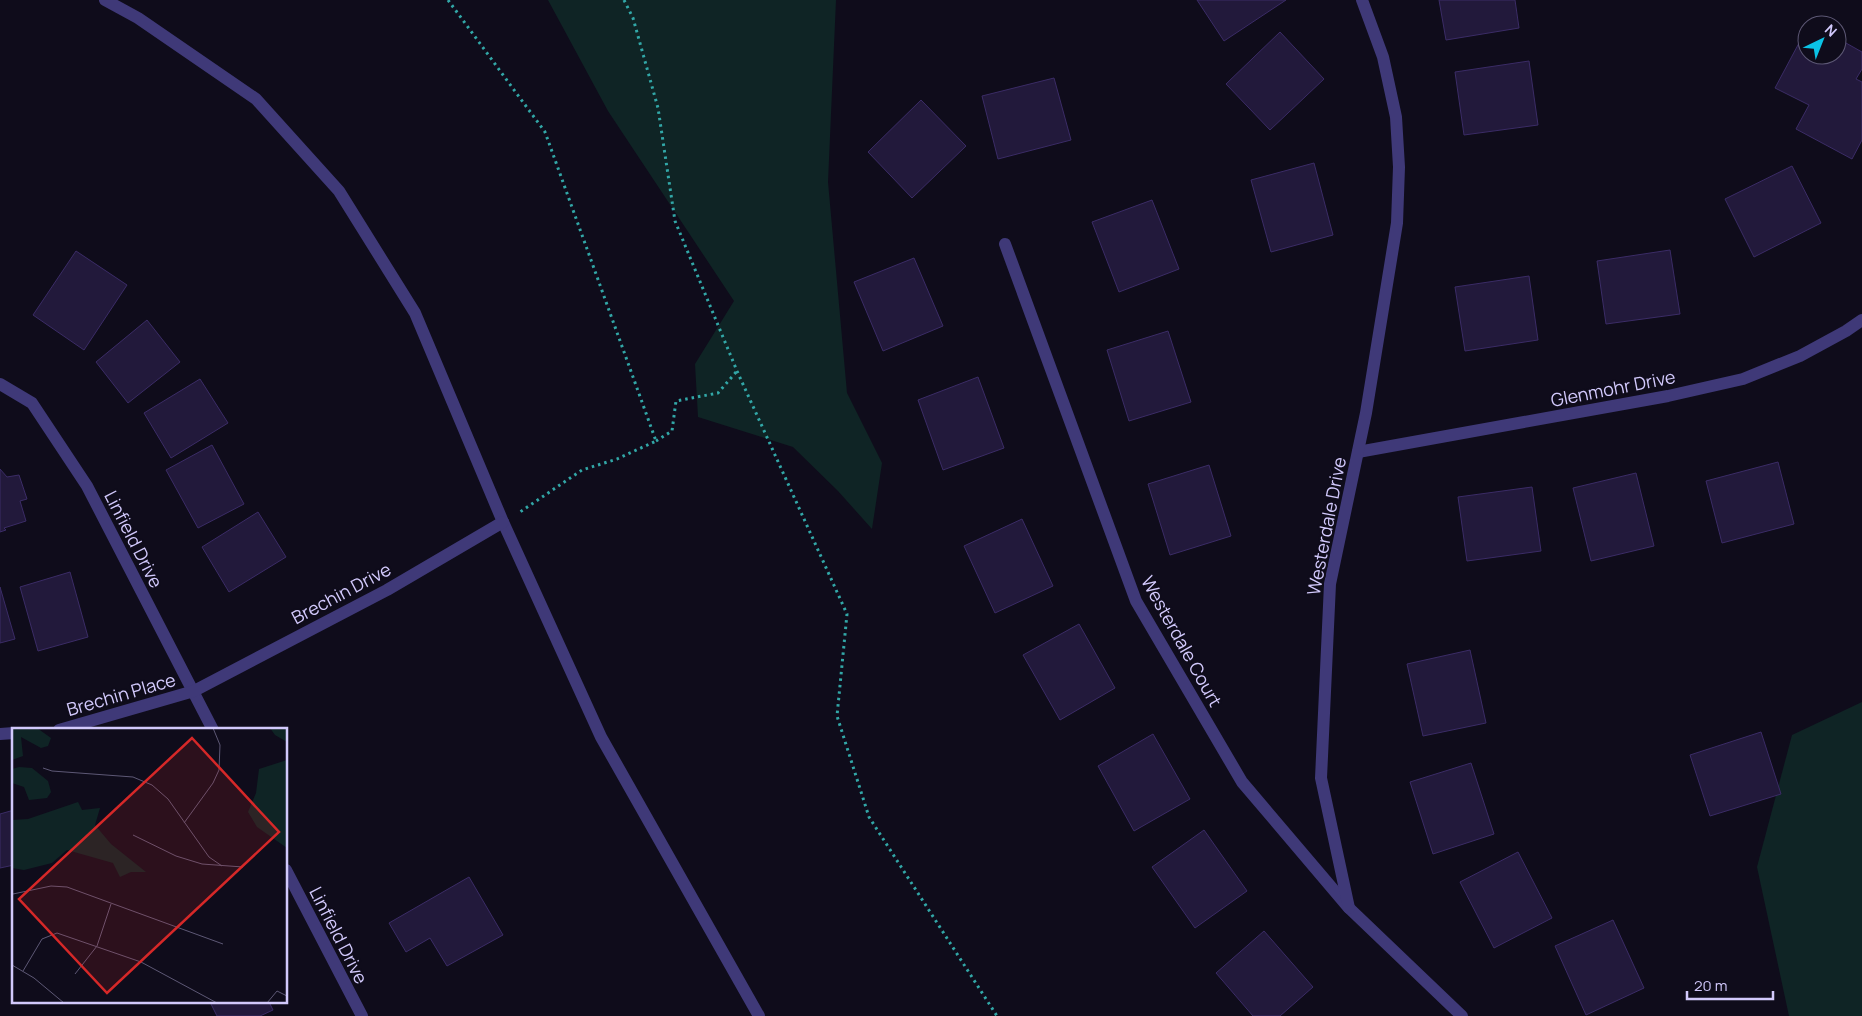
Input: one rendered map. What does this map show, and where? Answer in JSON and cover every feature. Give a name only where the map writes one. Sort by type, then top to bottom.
[{"type":"street","points":[[105,0],[138,18],[256,98],[339,191],[414,313],[502,522],[601,737],[759,1016]]},
{"type":"street","name":"Westerdale Drive","points":[[1349,908],[1322,778],[1330,584],[1366,413],[1397,223],[1399,167],[1395,108],[1383,57],[1362,0]]},
{"type":"street","name":"Westerdale Court","points":[[1005,244],[1136,601],[1242,782],[1349,908]]},
{"type":"street","name":"Glenmohr Drive","points":[[1358,452],[1668,396],[1743,379],[1800,356],[1862,320]]},
{"type":"street","name":"Linfield Drive","points":[[0,384],[32,403],[87,486],[212,728]]},
{"type":"street","name":"Brechin Drive","points":[[194,691],[387,590],[502,522]]},
{"type":"street","name":"Brechin Place","points":[[66,728],[194,691]]},
{"type":"street","name":"Linfield Drive","points":[[288,874],[362,1016]]},
{"type":"street","points":[[1349,908],[1462,1016]]},
{"type":"path","points":[[448,0],[545,132],[656,441]]},
{"type":"path","points":[[624,0],[632,18],[658,108],[675,221],[737,371],[847,614],[838,716],[869,818],[997,1016]]},
{"type":"path","points":[[502,522],[532,505],[582,470],[617,459],[656,441],[672,431],[676,400],[718,394],[737,371]]},
{"type":"green space","points":[[548,0],[836,0],[828,182],[847,393],[882,463],[872,529],[838,491],[793,447],[698,417],[695,364],[734,301],[608,111]]},
{"type":"green space","points":[[1862,702],[1862,1016],[1789,1016],[1757,867],[1792,735]]},
{"type":"building","points":[[1197,0],[1286,0],[1224,41]]},
{"type":"building","points":[[1439,0],[1515,0],[1519,28],[1446,40]]},
{"type":"building","points":[[1280,32],[1324,79],[1270,130],[1226,84]]},
{"type":"building","points":[[1847,44],[1862,52],[1862,69],[1856,79],[1862,82],[1862,140],[1852,159],[1796,129],[1809,105],[1775,88],[1797,47],[1797,65],[1847,65]]},
{"type":"building","points":[[1529,61],[1538,125],[1464,135],[1455,72]]},
{"type":"building","points":[[1054,78],[1071,140],[998,159],[982,96]]},
{"type":"building","points":[[921,100],[966,146],[912,198],[868,152]]},
{"type":"building","points":[[1314,163],[1333,235],[1271,252],[1251,180]]},
{"type":"building","points":[[1792,166],[1821,223],[1754,257],[1725,199]]},
{"type":"building","points":[[1152,200],[1179,269],[1119,292],[1092,222]]},
{"type":"building","points":[[1670,250],[1680,314],[1606,324],[1597,261]]},
{"type":"building","points":[[76,251],[127,285],[84,350],[33,315]]},
{"type":"building","points":[[914,258],[943,326],[883,351],[854,282]]},
{"type":"building","points":[[1529,276],[1538,340],[1465,351],[1455,287]]},
{"type":"building","points":[[147,320],[180,362],[128,403],[96,362]]},
{"type":"building","points":[[1168,331],[1191,402],[1129,421],[1107,350]]},
{"type":"building","points":[[978,377],[1004,448],[943,470],[918,400]]},
{"type":"building","points":[[200,379],[228,423],[171,458],[144,413]]},
{"type":"building","points":[[212,445],[244,504],[198,528],[166,470]]},
{"type":"building","points":[[1778,462],[1794,524],[1722,543],[1706,481]]},
{"type":"building","points":[[1209,465],[1231,536],[1170,555],[1148,484]]},
{"type":"building","points":[[0,469],[7,477],[19,475],[27,499],[20,501],[26,521],[4,528],[6,530],[0,532]]},
{"type":"building","points":[[1636,473],[1654,546],[1591,561],[1573,488]]},
{"type":"building","points":[[1532,487],[1541,551],[1467,561],[1458,497]]},
{"type":"building","points":[[258,512],[286,557],[229,592],[202,547]]},
{"type":"building","points":[[1022,519],[1053,586],[995,613],[964,546]]},
{"type":"building","points":[[70,572],[88,637],[38,651],[20,587]]},
{"type":"building","points":[[0,587],[15,639],[0,643]]},
{"type":"building","points":[[1079,624],[1115,688],[1060,720],[1023,655]]},
{"type":"building","points":[[1470,650],[1486,723],[1423,736],[1407,664]]},
{"type":"building","points":[[1761,732],[1781,794],[1710,816],[1690,755]]},
{"type":"building","points":[[1153,734],[1190,799],[1134,831],[1098,766]]},
{"type":"building","points":[[1471,763],[1494,834],[1433,854],[1410,782]]},
{"type":"building","points":[[12,811],[12,865],[0,868],[0,814]]},
{"type":"building","points":[[1204,830],[1247,891],[1195,928],[1152,867]]},
{"type":"building","points":[[1518,852],[1552,918],[1494,948],[1460,882]]},
{"type":"building","points":[[469,877],[503,935],[447,966],[430,938],[406,952],[389,923]]},
{"type":"building","points":[[1613,920],[1644,988],[1586,1015],[1555,946]]},
{"type":"building","points":[[1264,931],[1313,987],[1280,1016],[1253,1016],[1216,973]]},
{"type":"building","points":[[211,1004],[270,1004],[273,1010],[260,1016],[217,1016]]}]
